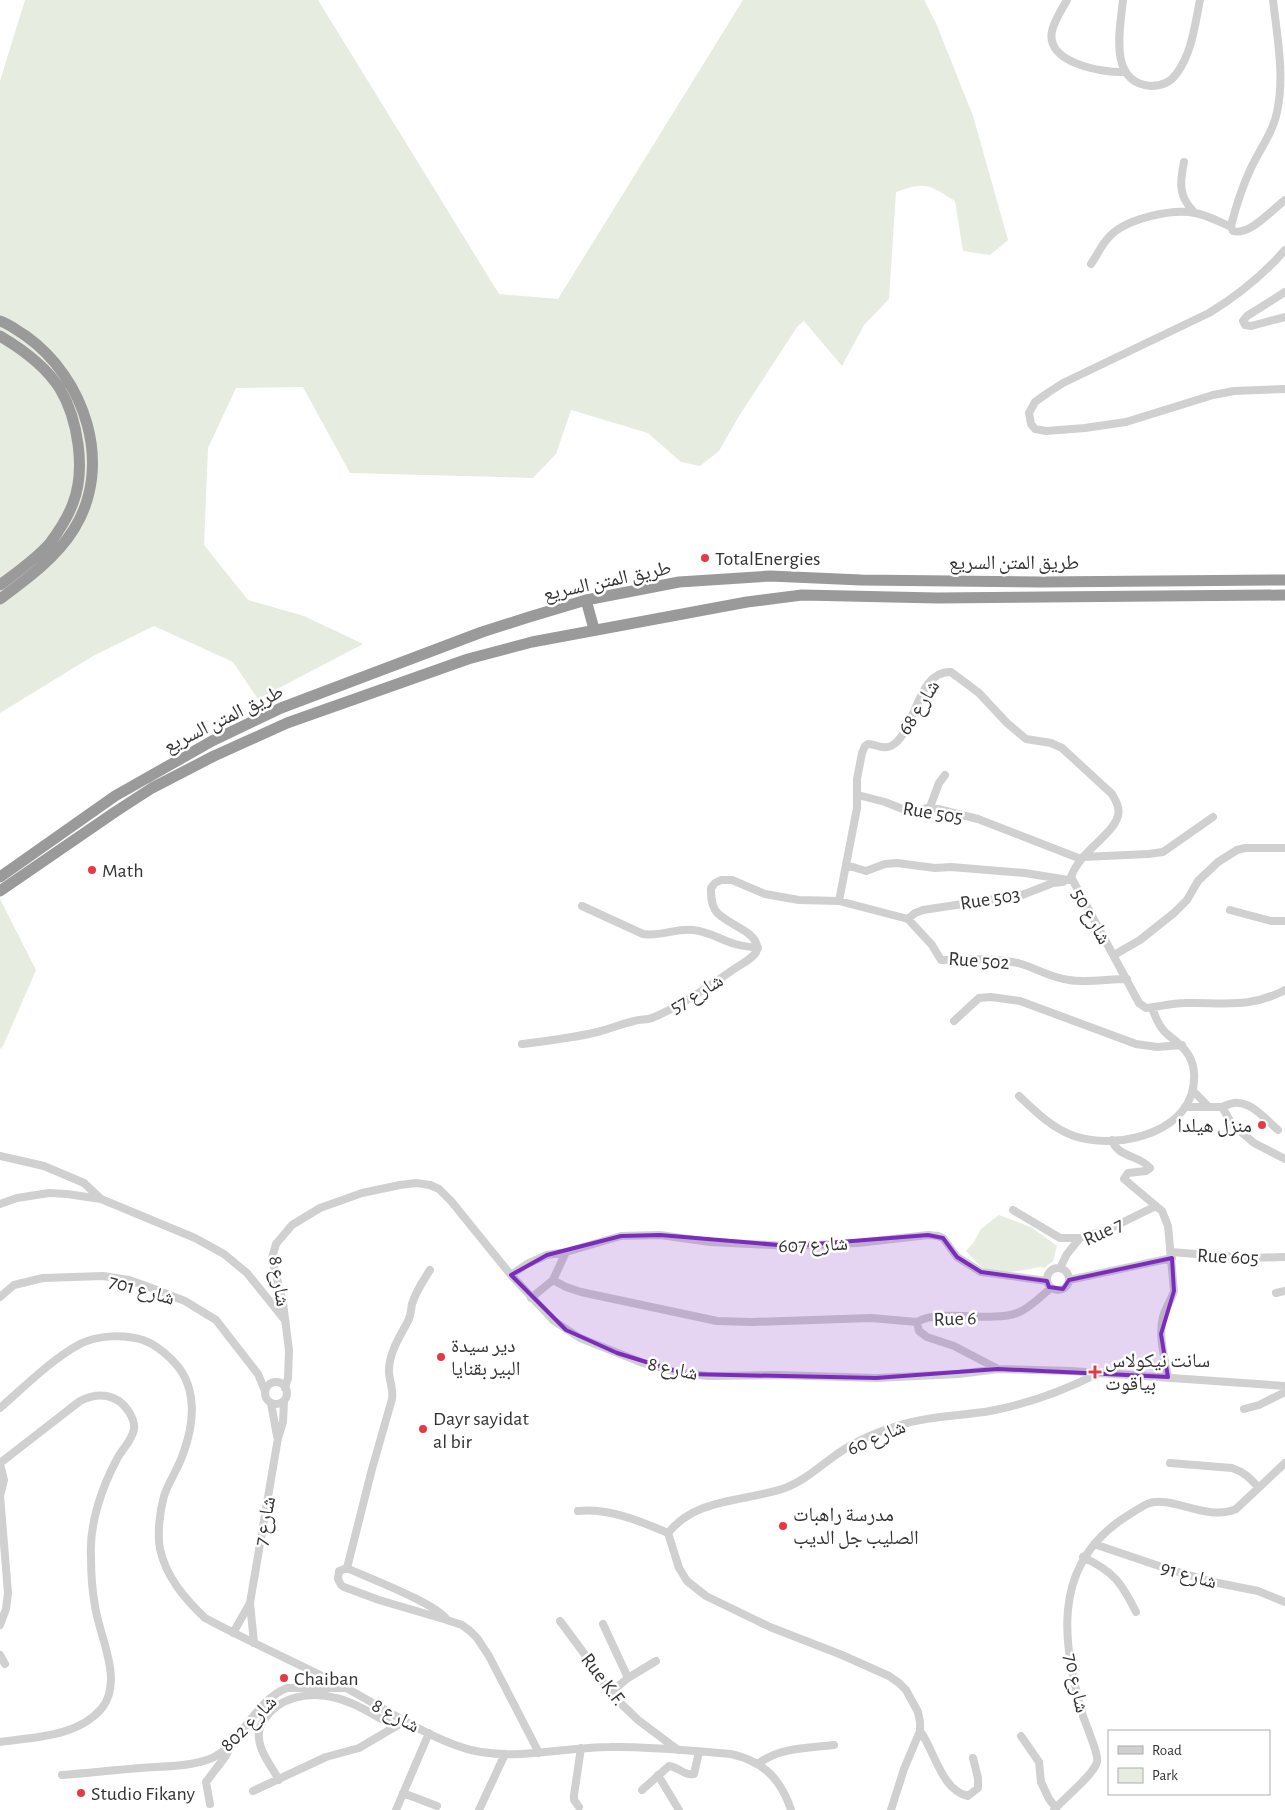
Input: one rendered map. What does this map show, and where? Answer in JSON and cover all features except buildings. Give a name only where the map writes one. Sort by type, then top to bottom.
[{"type":"highway","points":[[0,321],[41,347],[54,360],[69,381],[82,406],[88,427],[93,470],[84,509],[75,528],[63,545],[44,565],[0,599]]},
{"type":"highway","points":[[0,336],[22,349],[60,388],[77,433],[79,455],[78,482],[74,502],[63,522],[49,544],[26,566],[0,585]]},
{"type":"highway","name":"طريق المتن السريع","points":[[0,876],[114,796],[212,741],[281,708],[482,632],[528,616],[586,600],[680,582],[770,576],[861,580],[1042,582],[1285,580]]},
{"type":"highway","name":"طريق المتن السريع","points":[[0,891],[152,788],[214,756],[278,727],[468,659],[532,642],[774,597],[802,595],[937,598],[1285,595]]},
{"type":"highway","points":[[586,600],[594,629]]},
{"type":"street","points":[[1067,0],[1052,31],[1052,44],[1055,49],[1066,58],[1087,67],[1124,72]]},
{"type":"street","points":[[1124,0],[1120,60],[1124,72],[1130,80],[1150,86],[1162,85],[1177,75],[1191,41],[1200,0]]},
{"type":"street","points":[[1231,227],[1246,181],[1266,141],[1277,113],[1280,65],[1273,0]]},
{"type":"street","points":[[1184,162],[1181,176],[1182,198],[1185,204],[1194,212],[1231,227],[1233,231],[1243,232],[1285,200]]},
{"type":"street","points":[[1091,264],[1107,239],[1130,223],[1171,212],[1194,212]]},
{"type":"street","points":[[1285,250],[1258,277],[1228,302],[1209,313],[1063,383],[1035,402],[1029,413],[1029,419],[1035,429],[1046,431],[1085,428],[1142,418],[1194,399],[1214,394],[1285,389]]},
{"type":"street","points":[[1285,292],[1247,316],[1243,321],[1245,325],[1251,326],[1285,317]]},
{"type":"street","name":"شارع 68","points":[[858,795],[857,779],[865,746],[872,744],[886,748],[895,743],[909,725],[918,700],[935,677],[951,672],[979,693],[1008,723],[1026,738],[1051,743],[1073,756],[1112,794],[1119,809],[1115,823]]},
{"type":"street","points":[[930,807],[944,775]]},
{"type":"street","points":[[839,902],[858,795]]},
{"type":"street","name":"Rue 505","points":[[858,795],[885,802],[905,810],[916,811],[930,807],[978,819],[1082,858]]},
{"type":"street","points":[[1082,858],[1163,852],[1213,817]]},
{"type":"street","name":"شارع 50","points":[[1115,823],[1082,858],[1070,879],[1114,954],[1138,1003],[1146,1008],[1152,1007]]},
{"type":"street","points":[[1114,954],[1140,940],[1174,913],[1187,900],[1198,881],[1218,862],[1237,850],[1245,848],[1285,848]]},
{"type":"street","points":[[846,865],[866,871],[885,864],[897,863],[935,868],[1024,873],[1070,879]]},
{"type":"street","points":[[758,948],[754,938],[721,917],[715,910],[711,888],[715,883],[726,879],[732,880],[766,894],[839,902],[908,919]]},
{"type":"street","name":"Rue 503","points":[[908,919],[915,913],[923,910],[1022,895],[1070,879]]},
{"type":"street","points":[[582,906],[643,934],[653,936],[675,930],[692,930],[700,931],[735,944],[758,948]]},
{"type":"street","points":[[1230,910],[1272,921],[1285,922]]},
{"type":"street","name":"Rue 502","points":[[908,919],[932,945],[941,960],[979,959],[1004,961],[1019,964],[1055,978],[1071,981],[1127,980]]},
{"type":"street","name":"شارع 57","points":[[522,1044],[598,1032],[635,1021],[650,1019],[674,1008],[717,982],[749,959],[757,952],[758,948]]},
{"type":"street","points":[[1019,1096],[1045,1120],[1065,1132],[1088,1139],[1112,1140],[1144,1135],[1156,1131],[1177,1117],[1185,1107],[1193,1092],[1193,1063],[1182,1045],[1160,1026],[1152,1007],[1184,1003],[1254,1003],[1285,990]]},
{"type":"street","points":[[954,1021],[979,998],[990,997],[1020,1001],[1136,1044],[1157,1047],[1182,1045]]},
{"type":"street","points":[[1193,1092],[1209,1107]]},
{"type":"street","points":[[1185,1107],[1222,1107],[1233,1103],[1244,1103],[1278,1130]]},
{"type":"street","points":[[1222,1107],[1232,1124],[1254,1143],[1285,1159]]},
{"type":"street","points":[[1112,1140],[1117,1149],[1136,1160],[1142,1161],[1150,1168],[1146,1171],[1128,1173],[1124,1179],[1162,1212],[1168,1226],[1174,1291],[1171,1302],[1164,1314],[1161,1334],[1168,1377]]},
{"type":"street","points":[[0,1156],[44,1166],[70,1177],[84,1183],[101,1199]]},
{"type":"street","points":[[67,1194],[71,1183],[70,1177]]},
{"type":"street","name":"شارع 8","points":[[286,1388],[289,1350],[286,1321],[272,1258],[273,1250],[281,1236],[292,1225],[320,1208],[362,1193],[416,1183],[430,1185],[439,1189],[452,1201],[511,1275],[554,1321],[580,1338],[644,1363],[685,1374],[876,1378],[959,1374],[998,1369],[1168,1377],[1285,1386]]},
{"type":"street","points":[[0,1204],[17,1198],[49,1193],[101,1199],[195,1238],[224,1254],[247,1273],[286,1321]]},
{"type":"street","name":"Rue 7","points":[[1060,1268],[1066,1254],[1080,1238],[1109,1229],[1156,1206]]},
{"type":"street","points":[[1013,1210],[1060,1238],[1080,1238]]},
{"type":"street","name":"شارع 607","points":[[511,1275],[538,1258],[621,1236],[645,1234],[710,1242],[790,1246],[928,1235],[943,1238],[957,1257],[981,1272],[1049,1285]]},
{"type":"street","points":[[1060,1238],[1066,1254]]},
{"type":"street","points":[[531,1298],[553,1280],[566,1252]]},
{"type":"street","name":"Rue 605","points":[[1069,1280],[1171,1255],[1247,1258],[1285,1257]]},
{"type":"street","points":[[1055,1268],[1060,1268],[1069,1275],[1069,1280],[1067,1286],[1057,1290],[1049,1285],[1048,1273],[1055,1268]]},
{"type":"street","points":[[347,1568],[392,1399],[393,1393],[389,1379],[389,1366],[401,1332],[410,1316],[420,1285],[430,1270]]},
{"type":"street","name":"شارع 701","points":[[0,1297],[14,1285],[43,1278],[103,1276],[129,1280],[185,1301],[216,1320],[258,1374],[265,1391]]},
{"type":"street","points":[[553,1280],[581,1292],[717,1321],[752,1322],[871,1318],[917,1322]]},
{"type":"street","name":"Rue 6","points":[[998,1369],[954,1346],[927,1337],[919,1331],[917,1322],[930,1317],[1003,1316],[1018,1313],[1049,1285]]},
{"type":"street","points":[[1276,1293],[1285,1291]]},
{"type":"street","name":"شارع 8","points":[[0,1408],[57,1360],[81,1344],[116,1336],[135,1338],[151,1343],[181,1368],[188,1382],[192,1399],[191,1428],[183,1455],[164,1495],[160,1521],[160,1548],[167,1568],[176,1585],[188,1602],[205,1618],[346,1688],[429,1733],[478,1752],[505,1754],[540,1753],[581,1748],[611,1747],[731,1754],[746,1757],[759,1764],[776,1781],[787,1796],[791,1810]]},
{"type":"street","points":[[274,1383],[281,1384],[286,1388],[287,1392],[284,1401],[280,1404],[271,1403],[267,1400],[265,1391],[288,1369]]},
{"type":"street","name":"شارع 60","points":[[668,1533],[675,1524],[698,1509],[783,1489],[795,1484],[848,1447],[873,1434],[910,1422],[990,1411],[1030,1403],[1099,1373]]},
{"type":"street","name":"شارع 701","points":[[258,1374],[274,1383]]},
{"type":"street","points":[[1244,1409],[1259,1405],[1285,1392]]},
{"type":"street","points":[[0,1625],[6,1609],[8,1593],[0,1495],[4,1480],[0,1464],[88,1397],[98,1395],[116,1398],[124,1405],[133,1420],[134,1427],[132,1435],[109,1476],[98,1506],[90,1542],[95,1607],[110,1674],[109,1695],[102,1708],[77,1727],[58,1734],[0,1742]]},
{"type":"street","name":"شارع 7","points":[[250,1603],[278,1438],[283,1422],[284,1401]]},
{"type":"street","name":"شارع 7","points":[[271,1403],[278,1438]]},
{"type":"street","points":[[1170,1462],[1232,1468],[1242,1471],[1258,1487]]},
{"type":"street","name":"شارع 70","points":[[1055,1809],[1094,1769],[1098,1758],[1082,1713],[1070,1658],[1067,1631],[1067,1614],[1072,1587],[1076,1572],[1084,1557],[1109,1528],[1148,1504],[1162,1502],[1224,1513],[1236,1509],[1285,1463]]},
{"type":"street","points":[[578,1511],[609,1512],[668,1533],[679,1568],[697,1590],[738,1612],[850,1658],[899,1682],[910,1696],[918,1712],[920,1731],[904,1769],[891,1810]]},
{"type":"street","name":"شارع 91","points":[[1094,1544],[1213,1582],[1258,1591],[1285,1602]]},
{"type":"street","points":[[1084,1557],[1111,1573],[1125,1590],[1136,1612]]},
{"type":"street","points":[[447,1620],[437,1609],[428,1604],[347,1568],[340,1571],[337,1577],[339,1583],[344,1587],[379,1600],[462,1625],[477,1638],[493,1664],[540,1753]]},
{"type":"street","points":[[233,1633],[250,1603]]},
{"type":"street","points":[[250,1603],[254,1643]]},
{"type":"street","name":"Rue K.F.","points":[[560,1621],[610,1693],[638,1720],[678,1750]]},
{"type":"street","points":[[603,1624],[628,1678]]},
{"type":"street","points":[[0,1655],[5,1664]]},
{"type":"street","points":[[610,1693],[628,1678],[656,1661]]},
{"type":"street","name":"شارع 802","points":[[62,1776],[196,1762],[219,1754],[280,1691],[287,1688],[346,1688]]},
{"type":"street","points":[[279,1780],[262,1751],[259,1739],[261,1724],[266,1716],[282,1702],[298,1697],[335,1697],[395,1726]]},
{"type":"street","points":[[253,1791],[326,1757],[358,1748],[406,1720]]},
{"type":"street","points":[[920,1731],[928,1742],[939,1769],[948,1784],[968,1796],[978,1788],[978,1778],[973,1758]]},
{"type":"street","points":[[396,1810],[429,1733]]},
{"type":"street","points":[[1021,1736],[1038,1762],[1041,1782],[1055,1809]]},
{"type":"street","points":[[210,1804],[206,1782],[225,1757],[234,1740]]},
{"type":"street","points":[[759,1764],[772,1755],[790,1750],[834,1745]]},
{"type":"street","points":[[579,1807],[574,1800],[574,1795],[581,1748]]},
{"type":"street","points":[[642,1790],[670,1766],[685,1774],[694,1774],[699,1752]]},
{"type":"street","points":[[481,1810],[505,1754]]},
{"type":"street","points":[[658,1775],[679,1810]]},
{"type":"street","points":[[403,1793],[437,1806]]},
{"type":"highlighted area","points":[[660,1235],[790,1246],[928,1235],[943,1238],[957,1257],[981,1272],[1047,1281],[1049,1287],[1063,1289],[1069,1280],[1172,1258],[1174,1291],[1161,1334],[1168,1377],[998,1369],[876,1378],[685,1374],[617,1353],[566,1330],[511,1275],[547,1255],[621,1236]]},
{"type":"green space","points":[[25,0],[318,0],[499,294],[558,299],[743,0],[924,0],[936,23],[973,116],[1008,240],[990,255],[963,251],[955,201],[927,186],[896,192],[889,299],[864,325],[842,366],[804,321],[797,327],[739,416],[719,451],[700,466],[681,462],[648,433],[571,410],[556,454],[533,478],[350,473],[303,387],[236,388],[208,448],[204,545],[248,600],[304,616],[363,644],[258,699],[233,662],[154,626],[93,656],[0,713],[0,81]]},
{"type":"green space","points":[[0,899],[36,970],[0,1049]]},
{"type":"green space","points":[[999,1215],[1031,1227],[1057,1246],[1053,1261],[1044,1268],[1040,1267],[1014,1272],[999,1272],[981,1267],[966,1251],[974,1242],[981,1229]]},
{"type":"place","name":"TotalEnergies","points":[[705,558]]},
{"type":"place","name":"Math","points":[[92,870]]},
{"type":"place","name":"منزل هيلدا","points":[[1262,1125]]},
{"type":"place","name":"دير سيدة البير بقنايا","points":[[441,1357]]},
{"type":"place","name":"سانت نيكولاس بياقوت","points":[[1095,1372]]},
{"type":"place","name":"Dayr sayidat al bir","points":[[423,1429]]},
{"type":"place","name":"مدرسة راهبات الصليب جل الديب","points":[[783,1526]]},
{"type":"place","name":"Chaiban","points":[[284,1678]]},
{"type":"place","name":"Studio Fikany","points":[[81,1793]]}]
